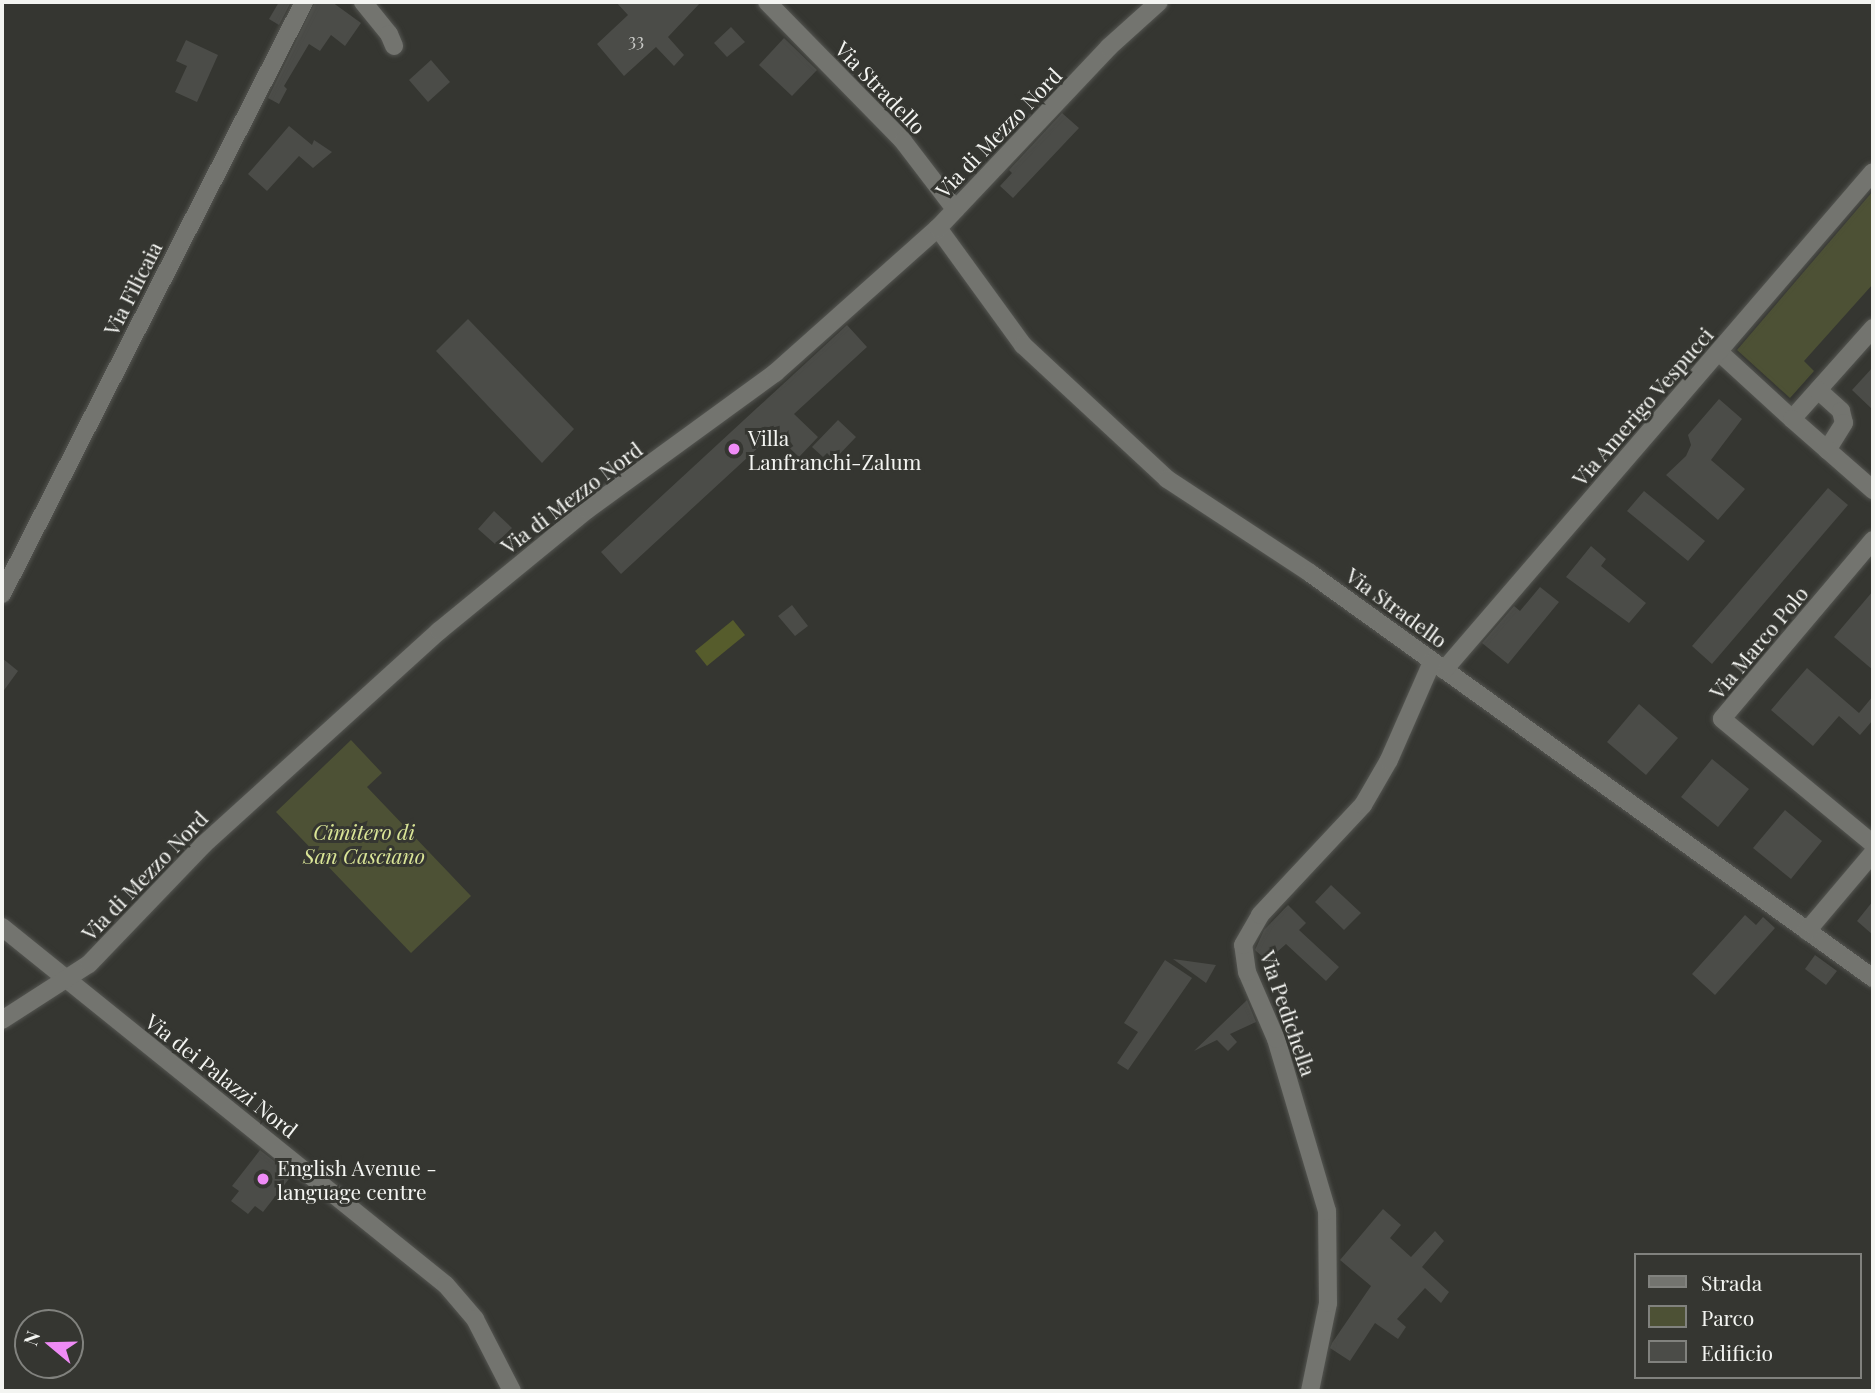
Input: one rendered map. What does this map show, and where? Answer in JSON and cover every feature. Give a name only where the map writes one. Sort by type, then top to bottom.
[{"type":"street","name":"Via Filicaia","points":[[2,594],[304,2]]},
{"type":"street","points":[[363,2],[378,17],[394,46]]},
{"type":"street","name":"Via Stradello","points":[[767,2],[903,141],[956,209]]},
{"type":"street","name":"Via di Mezzo Nord","points":[[2,1020],[65,981],[98,955],[203,845],[358,701],[555,535],[775,373],[938,228],[1109,47],[1159,2]]},
{"type":"street","name":"Via Amerigo Vespucci","points":[[1438,666],[1719,352],[1873,172]]},
{"type":"street","name":"Via Stradello","points":[[938,228],[1015,336],[1152,467],[1438,666],[1873,978]]},
{"type":"street","points":[[1792,419],[1873,328]]},
{"type":"street","points":[[1719,352],[1873,490]]},
{"type":"street","points":[[1818,390],[1841,411],[1844,424],[1827,450]]},
{"type":"street","name":"Via Marco Polo","points":[[1873,540],[1722,719],[1873,844]]},
{"type":"street","name":"Via Pedichella","points":[[1310,1391],[1328,1303],[1327,1212],[1276,1039],[1247,972],[1243,945],[1260,915],[1363,805],[1438,666]]},
{"type":"street","points":[[1807,931],[1873,853]]},
{"type":"street","name":"Via dei Palazzi Nord","points":[[2,928],[455,1293],[484,1332],[512,1391]]},
{"type":"green space","points":[[1873,191],[1873,284],[1804,361],[1814,371],[1790,398],[1737,350]]},
{"type":"green space","name":"Cimitero di San Casciano","points":[[351,740],[382,773],[367,787],[471,896],[411,953],[276,812]]},
{"type":"shaded area","points":[[733,620],[745,635],[707,666],[695,651]]},
{"type":"building","points":[[279,2],[291,2],[279,25],[269,19]]},
{"type":"building","points":[[315,2],[332,2],[361,23],[345,46],[331,35],[320,51],[309,44],[284,86],[287,89],[279,104],[268,98]]},
{"type":"building","points":[[616,2],[701,2],[668,37],[684,55],[674,66],[656,47],[624,76],[597,44],[628,15]]},
{"type":"building","points":[[731,27],[745,42],[727,57],[714,43]]},
{"type":"building","points":[[784,38],[817,70],[792,96],[759,65]]},
{"type":"building","points":[[186,40],[218,55],[197,102],[175,92],[187,66],[176,61]]},
{"type":"building","points":[[431,60],[450,82],[428,102],[409,80]]},
{"type":"building","points":[[1062,113],[1079,128],[1013,198],[1000,186],[1012,173],[1009,170]]},
{"type":"building","points":[[289,126],[312,145],[314,140],[332,152],[313,168],[299,156],[267,191],[248,174]]},
{"type":"building","points":[[468,319],[574,429],[542,463],[436,351]]},
{"type":"building","name":"Villa Lanfranchi-Zalum","points":[[847,325],[867,347],[794,414],[818,437],[799,457],[774,433],[621,574],[601,552]]},
{"type":"building","points":[[1873,367],[1873,410],[1852,390]]},
{"type":"building","points":[[1719,399],[1742,419],[1711,460],[1745,489],[1718,520],[1666,475],[1686,456],[1691,445],[1688,435]]},
{"type":"building","points":[[838,420],[856,437],[834,460],[827,453],[823,457],[812,447]]},
{"type":"building","points":[[1828,488],[1848,505],[1712,664],[1692,646]]},
{"type":"building","points":[[1644,491],[1705,541],[1688,561],[1627,511]]},
{"type":"building","points":[[494,511],[512,528],[495,544],[478,529]]},
{"type":"building","points":[[1591,546],[1606,559],[1601,566],[1646,603],[1629,623],[1566,577]]},
{"type":"building","points":[[1540,587],[1559,602],[1508,664],[1482,643],[1514,606],[1520,611]]},
{"type":"building","points":[[1873,591],[1873,670],[1834,637]]},
{"type":"building","points":[[792,605],[808,626],[795,636],[778,616]]},
{"type":"building","points":[[2,658],[18,671],[2,693]]},
{"type":"building","points":[[1807,668],[1859,713],[1873,696],[1873,720],[1860,735],[1839,716],[1813,746],[1771,710]]},
{"type":"building","points":[[1639,704],[1678,738],[1646,775],[1607,742]]},
{"type":"building","points":[[1712,759],[1749,789],[1718,827],[1681,797]]},
{"type":"building","points":[[1785,810],[1822,841],[1791,879],[1753,848]]},
{"type":"building","points":[[1331,885],[1361,913],[1344,930],[1315,902]]},
{"type":"building","points":[[1873,901],[1873,935],[1857,921]]},
{"type":"building","points":[[1288,905],[1306,923],[1299,930],[1339,967],[1326,981],[1286,944],[1267,961],[1255,950],[1264,930]]},
{"type":"building","points":[[1745,915],[1756,925],[1763,917],[1775,928],[1715,995],[1692,974]]},
{"type":"building","points":[[1815,955],[1837,971],[1826,985],[1805,969]]},
{"type":"building","points":[[1173,959],[1216,965],[1206,983]]},
{"type":"building","points":[[1165,960],[1192,978],[1128,1070],[1117,1063],[1138,1032],[1124,1023]]},
{"type":"building","points":[[1247,1000],[1256,1022],[1230,1034],[1237,1042],[1228,1051],[1217,1040],[1194,1051]]},
{"type":"building","name":"English Avenue - language centre","points":[[260,1150],[292,1175],[263,1212],[255,1206],[248,1214],[231,1201],[239,1191],[232,1186]]},
{"type":"building","points":[[1383,1209],[1401,1225],[1390,1238],[1411,1257],[1435,1231],[1444,1241],[1422,1267],[1449,1292],[1441,1303],[1425,1288],[1397,1319],[1406,1327],[1398,1339],[1375,1323],[1350,1361],[1330,1348],[1371,1286],[1340,1260]]},
{"type":"place","name":"Villa Lanfranchi-Zalum","points":[[734,449]]},
{"type":"place","name":"English Avenue - language centre","points":[[263,1179]]}]
